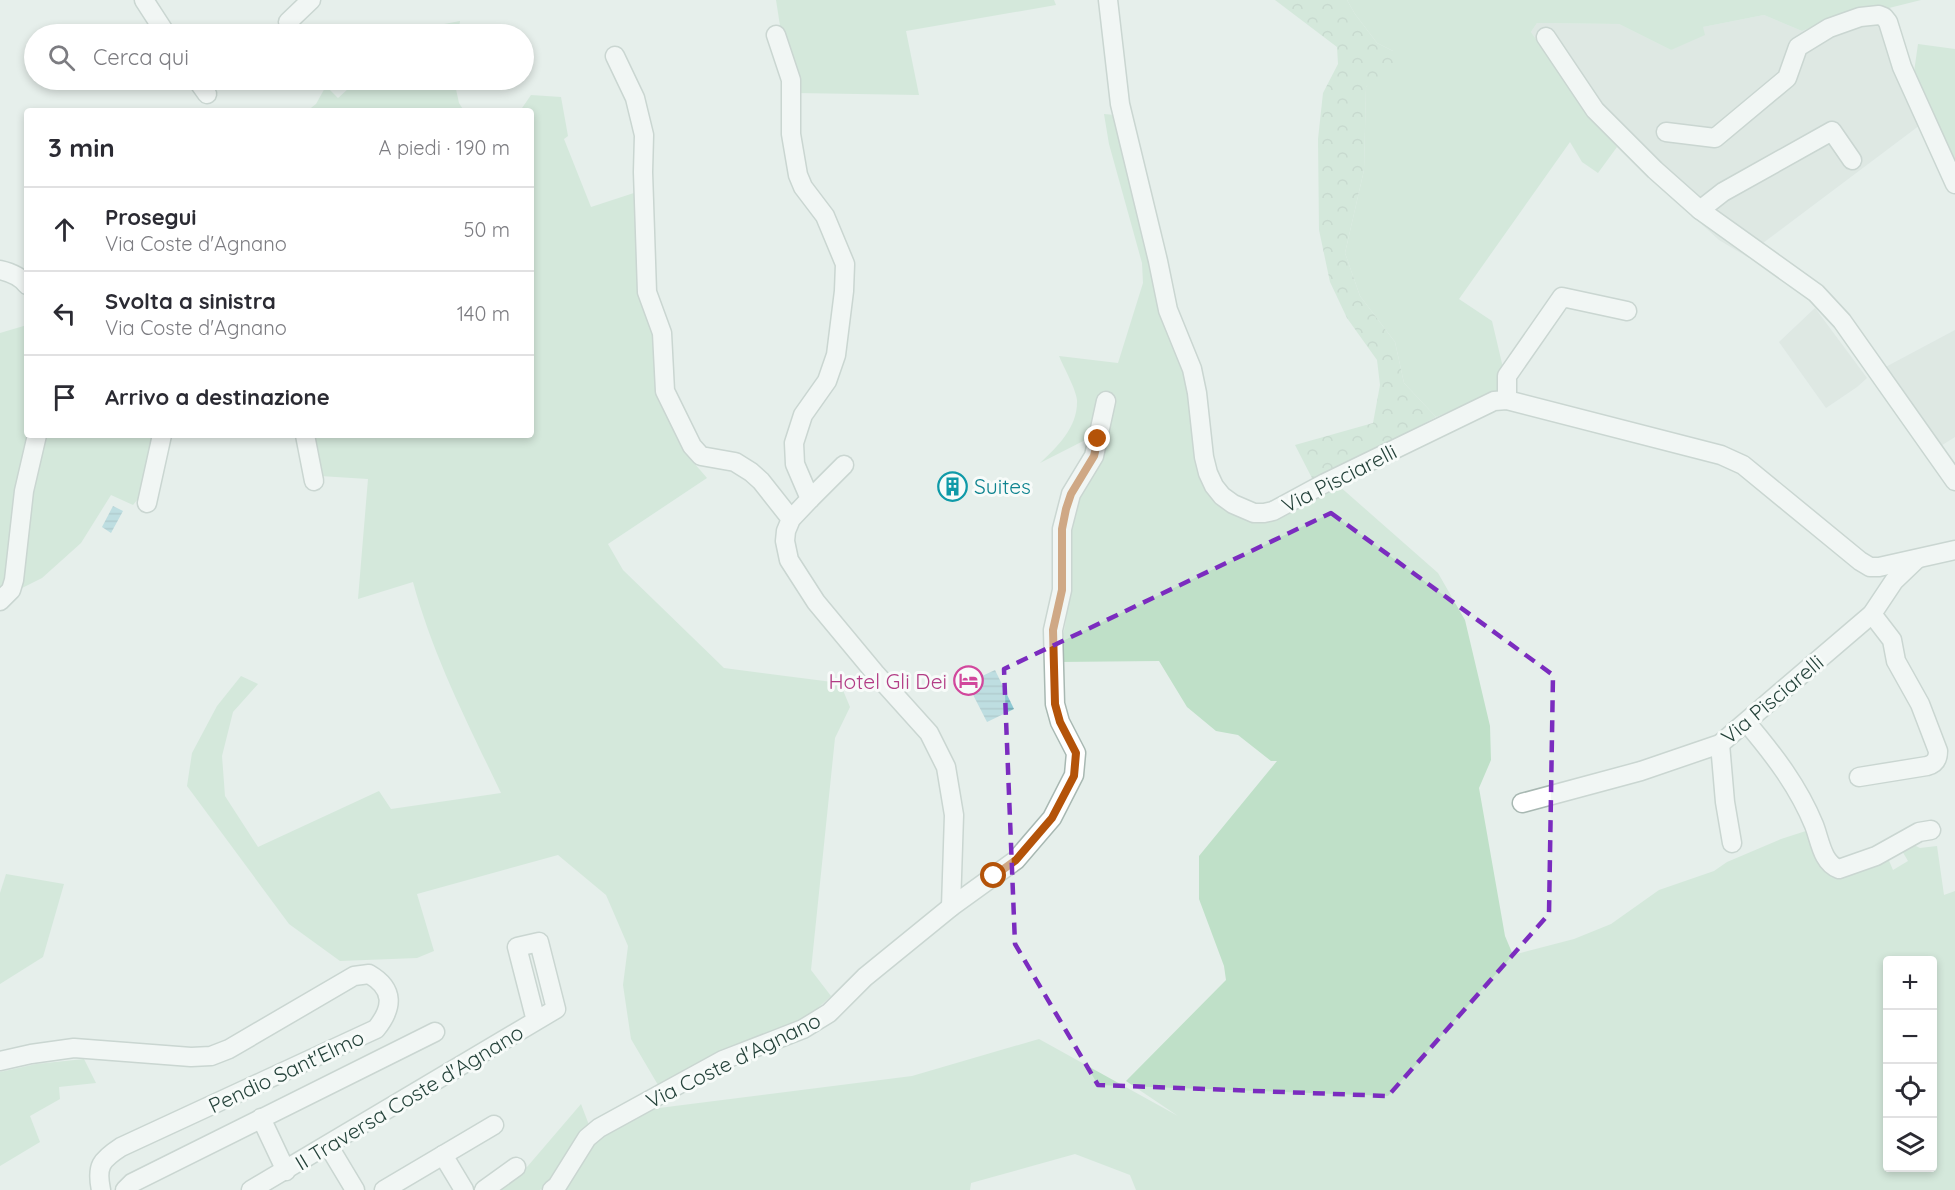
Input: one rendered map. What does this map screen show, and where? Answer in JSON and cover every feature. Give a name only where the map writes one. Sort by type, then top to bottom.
[{"type":"street","points":[[144,0],[160,24]]},
{"type":"street","points":[[288,22],[311,0]]},
{"type":"street","name":"Via Pisciarelli","points":[[1108,0],[1120,104],[1168,310],[1194,377],[1204,457],[1214,486],[1233,504],[1254,513],[1273,511],[1325,483],[1494,401],[1507,400],[1721,455],[1743,465],[1870,567],[1955,550]]},
{"type":"street","points":[[1666,132],[1714,138],[1786,78],[1798,47],[1828,28],[1860,17],[1879,15],[1884,17],[1894,39],[1902,68],[1955,184]]},
{"type":"street","points":[[776,36],[790,80],[791,134],[798,175],[803,187],[825,216],[845,264],[836,355],[827,381],[802,415],[794,443],[795,464],[810,499]]},
{"type":"street","points":[[1546,37],[1595,110],[1655,170],[1700,210],[1816,293],[1842,321],[1955,481]]},
{"type":"street","points":[[615,56],[634,98],[644,135],[647,292],[662,333],[665,391],[692,446],[701,456],[735,462],[751,472],[761,481],[790,519]]},
{"type":"street","points":[[1700,210],[1723,192],[1832,131],[1852,160]]},
{"type":"street","points":[[0,270],[24,281]]},
{"type":"street","points":[[1507,400],[1507,376],[1562,297],[1627,311]]},
{"type":"street","name":"Via Coste d'Agnano","points":[[552,1190],[557,1186],[587,1138],[599,1128],[723,1060],[802,1029],[830,1013],[865,977],[951,907],[1016,860],[1052,818],[1074,776],[1076,753],[1060,722],[1055,704],[1053,630],[1062,590],[1062,529],[1071,494],[1094,456],[1106,401]]},
{"type":"street","points":[[0,601],[10,590],[14,580],[24,491],[36,438]]},
{"type":"street","points":[[147,502],[161,438]]},
{"type":"street","points":[[306,438],[314,481]]},
{"type":"street","points":[[844,465],[790,519],[785,541],[789,560],[816,602],[929,733],[946,766],[954,815],[951,907]]},
{"type":"street","name":"Via Pisciarelli","points":[[1522,803],[1641,771],[1720,744],[1748,723],[1872,614],[1894,580],[1917,559]]},
{"type":"street","points":[[1859,777],[1927,766],[1936,761],[1938,757],[1938,751],[1920,704],[1896,661],[1892,640],[1872,614]]},
{"type":"street","points":[[1748,723],[1775,756],[1797,789],[1815,826],[1827,861],[1833,867],[1839,869],[1875,856],[1919,832],[1931,830]]},
{"type":"street","points":[[1720,744],[1725,802],[1732,843]]},
{"type":"street","name":"Pendio Sant'Elmo","points":[[0,1061],[74,1048],[191,1057],[211,1056],[229,1049],[354,976],[369,974],[380,980],[390,1002],[387,1016],[376,1029],[121,1147],[105,1158],[100,1166],[98,1177],[101,1190]]},
{"type":"street","name":"II Traversa Coste d'Agnano","points":[[251,1190],[536,1021]]},
{"type":"street","points":[[125,1190],[132,1183],[435,1032]]},
{"type":"street","points":[[261,1118],[286,1171]]},
{"type":"street","points":[[384,1190],[494,1125]]},
{"type":"street","points":[[328,1145],[355,1190]]},
{"type":"street","points":[[443,1155],[464,1190]]},
{"type":"street","points":[[484,1190],[516,1167]]},
{"type":"highlighted area","points":[[1331,513],[1553,675],[1549,914],[1388,1096],[1098,1085],[1015,944],[1004,669]]},
{"type":"shaded area","points":[[1862,8],[1892,19],[1932,116],[1763,243],[1749,258],[1719,240],[1617,147],[1570,88],[1531,32],[1537,23],[1619,24],[1671,50],[1703,27],[1764,15],[1802,31]]},
{"type":"shaded area","points":[[1815,308],[1867,378],[1826,408],[1779,342]]},
{"type":"shaded area","points":[[1955,330],[1955,437],[1939,447],[1880,370]]},
{"type":"green space","points":[[776,0],[1054,0],[1056,5],[906,31],[919,95],[796,93],[781,32]]},
{"type":"green space","points":[[1275,0],[1347,0],[1377,43],[1393,51],[1395,63],[1366,87],[1364,170],[1345,253],[1360,296],[1395,342],[1404,383],[1436,417],[1314,482],[1295,445],[1373,423],[1380,385],[1377,360],[1347,318],[1330,282],[1319,230],[1318,139],[1323,93],[1338,64],[1337,47]]},
{"type":"green space","points":[[1347,0],[1921,0],[1881,10],[1862,8],[1802,31],[1764,15],[1703,27],[1705,35],[1671,50],[1619,24],[1537,23],[1531,32],[1570,88],[1617,147],[1598,173],[1582,162],[1570,142],[1459,299],[1492,321],[1504,372],[1498,391],[1436,417],[1404,383],[1395,342],[1360,296],[1345,253],[1364,170],[1366,87],[1393,51],[1377,43]]},
{"type":"green space","points":[[460,21],[460,24],[444,24]]},
{"type":"green space","points":[[1918,44],[1955,49],[1955,164],[1914,72]]},
{"type":"green space","points":[[324,90],[330,90],[338,98],[347,90],[456,90],[462,108],[311,108],[316,104]]},
{"type":"green space","points":[[531,95],[561,97],[568,136],[564,139],[591,207],[640,191],[643,284],[638,294],[649,313],[654,333],[662,397],[688,456],[707,478],[608,544],[623,570],[724,668],[840,683],[850,707],[835,738],[811,970],[831,996],[806,1019],[658,1085],[631,1039],[623,985],[628,946],[606,895],[558,855],[417,894],[434,951],[417,958],[340,961],[289,924],[187,786],[192,753],[217,706],[241,676],[258,684],[233,712],[222,756],[225,796],[258,847],[379,791],[391,809],[501,793],[441,663],[413,582],[358,599],[368,479],[320,476],[314,438],[534,438],[534,108],[522,108]]},
{"type":"green space","points":[[1104,114],[1115,115],[1188,376],[1210,490],[1222,507],[1248,518],[1338,485],[1438,573],[1465,620],[1490,726],[1491,760],[1479,788],[1505,936],[1513,955],[1574,939],[1611,924],[1659,890],[1714,871],[1727,862],[1809,830],[1824,866],[1887,856],[1893,870],[1908,861],[1901,849],[1912,844],[1920,848],[1937,846],[1944,895],[1955,891],[1955,1190],[1136,1190],[1130,1175],[1075,1154],[971,1183],[970,1190],[562,1190],[591,1141],[651,1109],[912,1076],[1039,1039],[1178,1116],[1126,1081],[1226,980],[1224,966],[1199,899],[1199,856],[1277,761],[1271,761],[1238,735],[1216,731],[1187,707],[1159,661],[1057,662],[1070,591],[1067,536],[1101,432],[1040,463],[1066,435],[1076,410],[1077,400],[1074,390],[1059,356],[1118,363],[1143,283],[1142,263],[1109,144]]},
{"type":"green space","points":[[24,326],[24,438],[158,438],[142,494],[133,505],[111,495],[81,543],[42,578],[0,599],[0,333]]},
{"type":"green space","points":[[6,874],[64,884],[43,957],[0,984],[0,893]]},
{"type":"green space","points":[[84,1059],[96,1083],[59,1087],[60,1099],[30,1116],[40,1142],[0,1166],[0,1072],[36,1064]]},
{"type":"green space","points":[[581,1104],[589,1125],[549,1183],[540,1190],[495,1190],[527,1167]]},
{"type":"water","points":[[113,506],[123,511],[111,533],[102,527]]},
{"type":"water","points":[[995,670],[1014,709],[987,722],[967,683]]},
{"type":"place","name":"Suites","points":[[953,486]]},
{"type":"place","name":"Hotel Gli Dei","points":[[968,681]]},
{"type":"route","points":[[994,876],[1016,860],[1052,818],[1074,776],[1076,753],[1060,722],[1055,704],[1053,630],[1062,590],[1062,529],[1066,509],[1071,494],[1094,456],[1098,439]]}]
